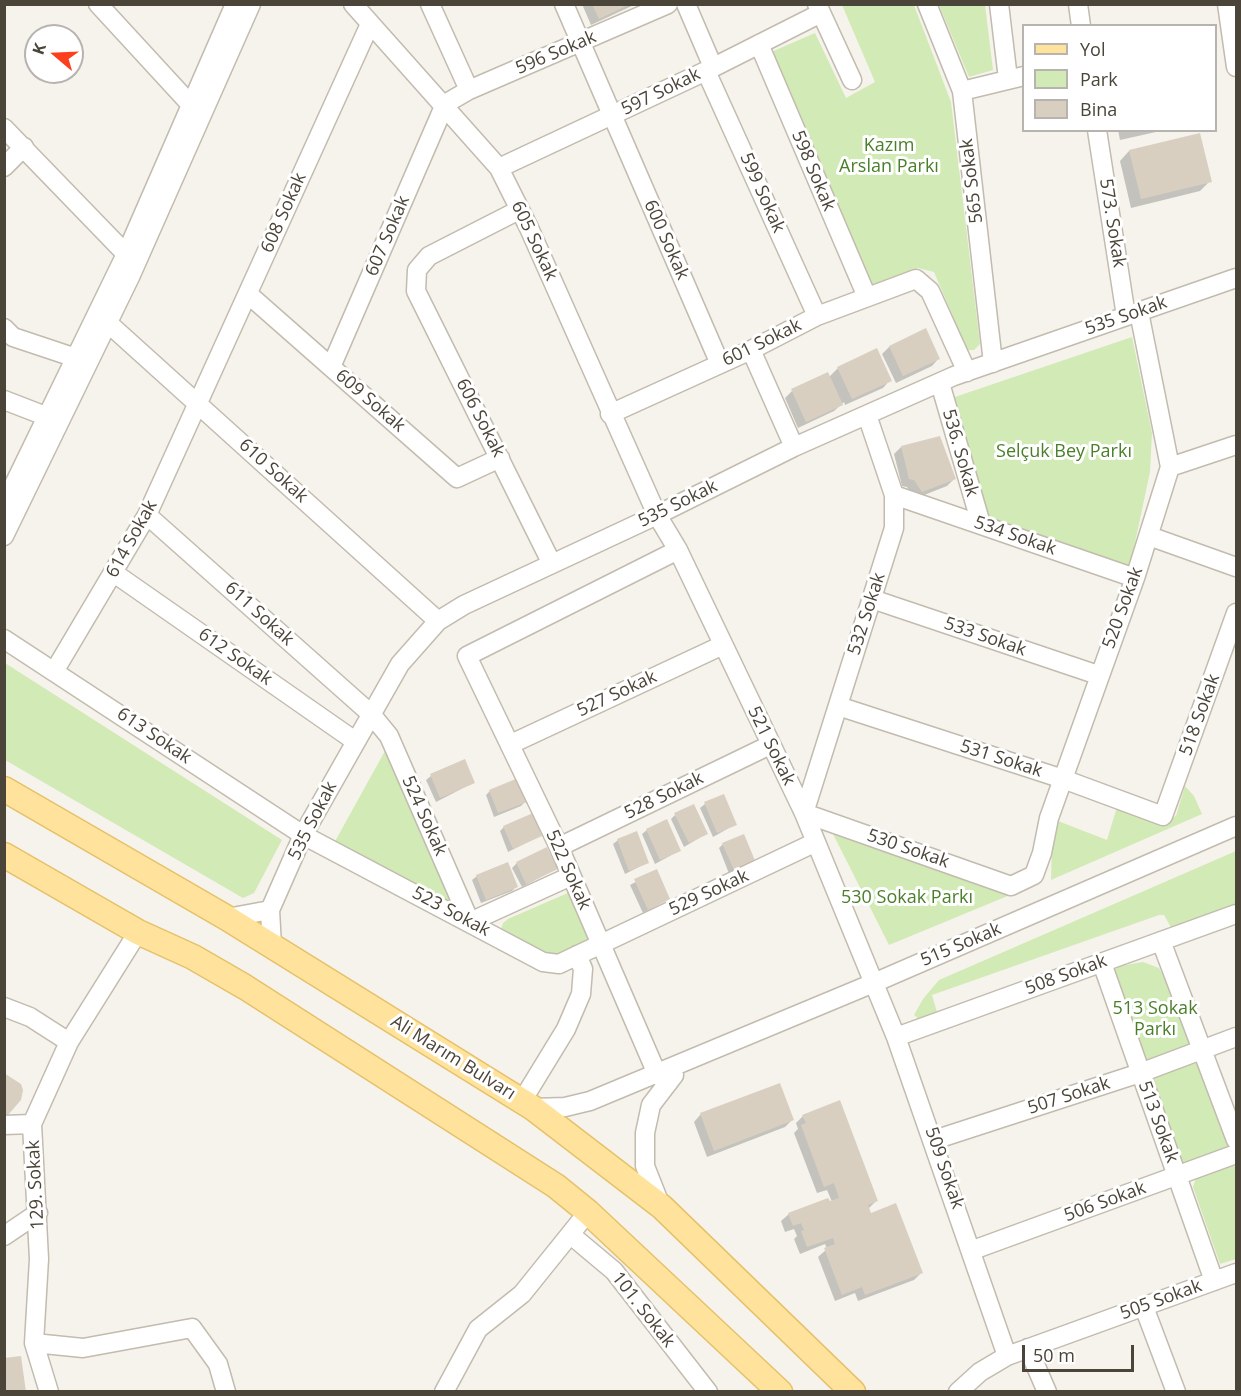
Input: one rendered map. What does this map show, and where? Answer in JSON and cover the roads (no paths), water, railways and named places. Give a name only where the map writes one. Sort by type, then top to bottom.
[{"type":"main road","name":"Ali Marım Bulvarı","points":[[4,789],[227,918],[527,1104],[662,1207],[853,1392]]},
{"type":"main road","points":[[4,855],[138,932],[193,957],[255,994],[556,1186],[588,1212],[768,1388]]},
{"type":"street","points":[[98,4],[191,105]]},
{"type":"street","points":[[4,504],[126,254],[235,4]]},
{"type":"street","points":[[4,536],[108,322],[251,4]]},
{"type":"street","name":"605 Sokak","points":[[353,4],[445,104],[499,168],[657,515]]},
{"type":"street","points":[[430,4],[469,90]]},
{"type":"street","name":"600 Sokak","points":[[564,4],[720,364]]},
{"type":"street","name":"596 Sokak","points":[[445,104],[469,90],[668,4]]},
{"type":"street","name":"599 Sokak","points":[[686,4],[710,69],[818,316]]},
{"type":"street","name":"565 Sokak","points":[[927,4],[962,91],[993,363]]},
{"type":"street","points":[[962,91],[1016,77],[999,4]]},
{"type":"street","points":[[1078,4],[1081,24]]},
{"type":"street","points":[[819,9],[852,80]]},
{"type":"street","name":"597 Sokak","points":[[499,168],[710,69],[819,9]]},
{"type":"street","points":[[1227,19],[1236,67]]},
{"type":"street","name":"608 Sokak","points":[[200,404],[370,24]]},
{"type":"street","name":"598 Sokak","points":[[759,44],[867,297]]},
{"type":"street","name":"607 Sokak","points":[[331,367],[445,104]]},
{"type":"street","points":[[4,128],[126,254]]},
{"type":"street","name":"573. Sokak","points":[[1097,132],[1133,314]]},
{"type":"street","points":[[4,167],[24,147]]},
{"type":"street","name":"606 Sokak","points":[[519,210],[441,248],[421,262],[417,270],[416,291],[552,564]]},
{"type":"street","name":"535 Sokak","points":[[270,910],[303,836],[355,741],[400,664],[438,621],[794,447],[940,383],[1236,278]]},
{"type":"street","name":"601 Sokak","points":[[610,414],[751,350],[818,316],[916,279],[930,291],[967,372]]},
{"type":"street","name":"609 Sokak","points":[[248,294],[457,478],[500,458]]},
{"type":"street","name":"520 Sokak","points":[[1011,886],[1034,875],[1063,779],[1098,675],[1135,578],[1170,468],[1133,314]]},
{"type":"street","name":"610 Sokak","points":[[108,322],[438,621]]},
{"type":"street","points":[[7,337],[76,358]]},
{"type":"street","points":[[751,350],[794,447]]},
{"type":"street","name":"536. Sokak","points":[[940,383],[981,524]]},
{"type":"street","points":[[4,400],[48,417]]},
{"type":"street","name":"614 Sokak","points":[[56,670],[147,515],[200,404]]},
{"type":"street","name":"532 Sokak","points":[[804,813],[894,528],[894,495],[867,415]]},
{"type":"street","points":[[1170,468],[1236,445]]},
{"type":"street","name":"534 Sokak","points":[[894,495],[1135,578]]},
{"type":"street","name":"611 Sokak","points":[[147,515],[371,714]]},
{"type":"street","name":"521 Sokak","points":[[657,515],[678,550],[804,813],[876,982]]},
{"type":"street","points":[[1149,536],[1236,567]]},
{"type":"street","name":"522 Sokak","points":[[662,1078],[511,744],[466,656],[678,550]]},
{"type":"street","name":"612 Sokak","points":[[114,573],[355,741]]},
{"type":"street","name":"533 Sokak","points":[[872,599],[1098,675]]},
{"type":"street","name":"518 Sokak","points":[[1163,816],[1236,613]]},
{"type":"street","name":"613 Sokak","points":[[4,639],[56,670],[303,836]]},
{"type":"street","name":"527 Sokak","points":[[511,744],[723,645]]},
{"type":"street","name":"531 Sokak","points":[[838,706],[1063,779],[1163,816]]},
{"type":"street","name":"524 Sokak","points":[[371,714],[389,736],[470,921]]},
{"type":"street","name":"528 Sokak","points":[[559,848],[770,745]]},
{"type":"street","name":"530 Sokak","points":[[804,813],[1011,886]]},
{"type":"street","name":"515 Sokak","points":[[527,1104],[566,1107],[662,1078],[685,1062],[1236,826]]},
{"type":"street","name":"523 Sokak","points":[[303,836],[470,921],[543,962],[559,964],[601,944]]},
{"type":"street","name":"529 Sokak","points":[[601,944],[816,843]]},
{"type":"street","points":[[470,921],[571,876]]},
{"type":"street","points":[[227,918],[270,910],[272,946]]},
{"type":"street","name":"508 Sokak","points":[[897,1037],[1236,914]]},
{"type":"street","name":"129. Sokak","points":[[49,1392],[34,1343],[39,1258],[32,1124],[69,1042],[138,932]]},
{"type":"street","points":[[1161,941],[1236,1140]]},
{"type":"street","points":[[527,1104],[566,1029],[581,994],[583,969],[577,955]]},
{"type":"street","name":"513 Sokak","points":[[1102,963],[1214,1281]]},
{"type":"street","name":"509 Sokak","points":[[876,982],[973,1250],[1007,1356]]},
{"type":"street","points":[[4,1007],[30,1017],[69,1042]]},
{"type":"street","name":"507 Sokak","points":[[934,1140],[1140,1073],[1236,1037]]},
{"type":"street","points":[[662,1078],[651,1105],[643,1149],[649,1183],[662,1207]]},
{"type":"street","points":[[4,1125],[32,1124]]},
{"type":"street","name":"506 Sokak","points":[[973,1250],[1236,1154]]},
{"type":"street","points":[[444,1392],[478,1329],[522,1294],[588,1212]]},
{"type":"street","points":[[4,1236],[38,1213]]},
{"type":"street","name":"101. Sokak","points":[[571,1235],[614,1271],[708,1392]]},
{"type":"street","name":"505 Sokak","points":[[958,1392],[980,1372],[1007,1356],[1236,1273]]},
{"type":"street","points":[[1144,1307],[1176,1392]]},
{"type":"street","points":[[34,1343],[83,1348],[192,1328],[218,1364],[226,1392]]},
{"type":"street","points":[[1028,1348],[1047,1392]]},
{"type":"park label","name":"Kazım Arslan Parkı","points":[[889,156]]},
{"type":"park label","name":"Selçuk Bey Parkı","points":[[1064,452]]},
{"type":"park label","name":"530 Sokak Parkı","points":[[907,898]]},
{"type":"park label","name":"513 Sokak Parkı","points":[[1155,1019]]}]
